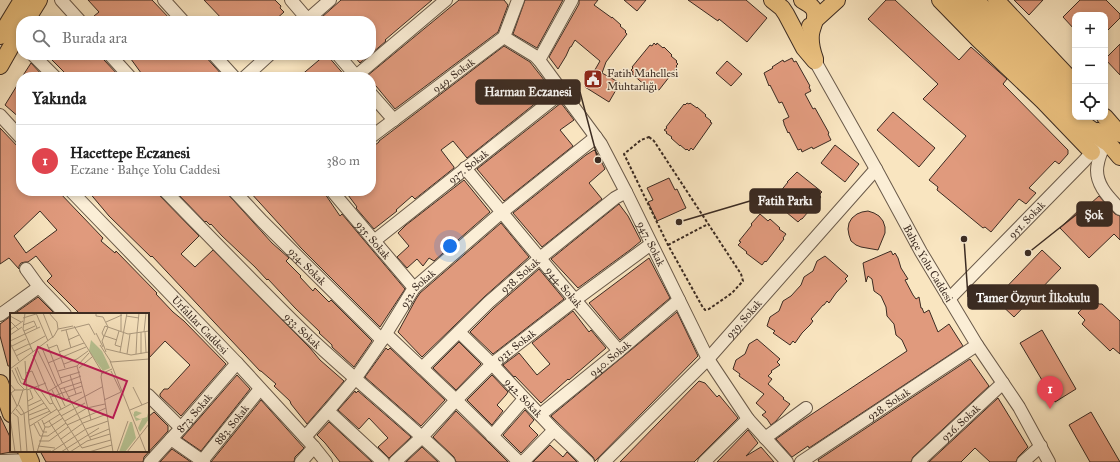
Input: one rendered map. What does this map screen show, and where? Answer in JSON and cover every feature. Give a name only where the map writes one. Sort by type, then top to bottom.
[{"type":"highway","points":[[956,0],[1052,97],[1081,123],[1113,138]]},
{"type":"main road","points":[[18,16],[22,0]]},
{"type":"main road","points":[[29,16],[39,0]]},
{"type":"main road","name":"Bahçe Yolu Caddesi","points":[[772,0],[782,8],[804,48],[815,61]]},
{"type":"main road","points":[[825,0],[814,4],[804,2],[795,6],[790,14],[791,24],[800,29],[813,25],[815,20],[837,0]]},
{"type":"main road","points":[[940,0],[1092,152]]},
{"type":"main road","points":[[976,0],[1072,101]]},
{"type":"main road","points":[[996,0],[1072,81]]},
{"type":"main road","points":[[804,2],[814,9],[816,16],[815,20]]},
{"type":"main road","name":"Bahçe Yolu Caddesi","points":[[815,20],[811,35],[811,44],[815,61]]},
{"type":"main road","points":[[0,66],[14,36]]},
{"type":"main road","points":[[1090,120],[1113,138]]},
{"type":"main road","points":[[1106,120],[1120,157]]},
{"type":"main road","points":[[0,383],[6,409]]},
{"type":"street","points":[[61,0],[75,16]]},
{"type":"street","points":[[164,0],[178,16]]},
{"type":"street","points":[[291,0],[305,16]]},
{"type":"street","points":[[312,16],[330,0]]},
{"type":"street","points":[[376,60],[446,0]]},
{"type":"street","points":[[539,60],[572,0]]},
{"type":"street","points":[[504,37],[516,1]]},
{"type":"street","name":"947. Sokak","points":[[504,37],[539,60],[601,144],[708,359],[748,419],[787,462]]},
{"type":"street","name":"949. Sokak","points":[[376,133],[504,37]]},
{"type":"street","points":[[38,60],[49,72]]},
{"type":"street","points":[[115,60],[125,72]]},
{"type":"street","points":[[219,60],[229,72]]},
{"type":"street","points":[[250,72],[264,60]]},
{"type":"street","points":[[342,60],[352,72]]},
{"type":"street","points":[[362,72],[376,60]]},
{"type":"street","name":"Bahçe Yolu Caddesi","points":[[815,61],[921,252],[977,345],[1019,407],[1049,462]]},
{"type":"street","name":"937. Sokak","points":[[374,241],[562,92]]},
{"type":"street","points":[[376,100],[394,120]]},
{"type":"street","points":[[0,115],[16,133]]},
{"type":"street","name":"932. Sokak","points":[[305,436],[355,378],[384,337],[414,288],[502,212],[596,137]]},
{"type":"street","points":[[1113,138],[1097,164],[1098,178],[1102,187],[1120,209]]},
{"type":"street","name":"951. Sokak","points":[[949,299],[1084,162],[1092,152],[1113,138]]},
{"type":"street","name":"944. Sokak","points":[[465,168],[619,351]]},
{"type":"street","name":"939. Sokak","points":[[604,462],[708,359],[876,169]]},
{"type":"street","name":"938. Sokak","points":[[422,368],[488,302],[615,198],[626,192]]},
{"type":"street","name":"Urfalılar Caddesi","points":[[76,196],[237,363],[305,436],[326,462]]},
{"type":"street","name":"933. Sokak","points":[[170,196],[304,332],[449,462]]},
{"type":"street","name":"934. Sokak","points":[[239,196],[262,221],[384,337],[422,368],[519,462]]},
{"type":"street","name":"935. Sokak","points":[[336,196],[414,288]]},
{"type":"street","name":"931. Sokak","points":[[395,462],[422,437],[492,364],[651,244]]},
{"type":"street","points":[[26,269],[39,287],[64,313]]},
{"type":"street","points":[[0,315],[39,287]]},
{"type":"street","name":"940. Sokak","points":[[540,415],[679,300]]},
{"type":"street","name":"942. Sokak","points":[[459,332],[492,364],[554,430],[588,462]]},
{"type":"street","name":"928. Sokak","points":[[801,462],[977,345]]},
{"type":"street","name":"873. Sokak","points":[[150,462],[182,428],[237,363]]},
{"type":"street","name":"926. Sokak","points":[[918,462],[1003,383]]},
{"type":"street","name":"883. Sokak","points":[[203,462],[260,389]]},
{"type":"street","points":[[149,396],[182,428]]},
{"type":"street","points":[[492,436],[524,399]]},
{"type":"street","points":[[765,438],[806,408]]},
{"type":"street","points":[[328,411],[382,462]]},
{"type":"street","points":[[704,462],[748,419]]},
{"type":"street","points":[[523,462],[554,430]]},
{"type":"street","points":[[171,439],[203,462]]},
{"type":"street","points":[[1023,462],[1041,446]]},
{"type":"street","points":[[301,462],[314,447]]},
{"type":"street","points":[[0,461],[29,458]]},
{"type":"path","points":[[649,137],[654,141],[708,224],[741,274],[743,281],[732,293],[709,309],[705,310],[668,245],[624,154],[641,140],[649,137]]},
{"type":"path","points":[[651,244],[668,245],[708,224]]},
{"type":"building","points":[[88,0],[152,0],[167,16],[94,16],[99,12]]},
{"type":"building","points":[[204,0],[275,0],[284,12],[280,16],[219,16]]},
{"type":"building","points":[[341,0],[432,0],[385,40],[386,41],[376,50],[376,16],[323,16]]},
{"type":"building","points":[[459,0],[504,0],[508,5],[498,32],[395,109],[376,86],[376,72],[372,72]]},
{"type":"building","points":[[525,0],[563,0],[537,48],[513,34]]},
{"type":"building","points":[[579,0],[598,0],[594,5],[612,17],[621,25],[620,26],[626,31],[625,32],[627,34],[606,62],[602,73],[620,83],[609,102],[585,87],[600,61],[575,40],[558,69],[549,57],[579,4]]},
{"type":"building","points":[[624,0],[646,0],[637,11]]},
{"type":"building","points":[[688,0],[746,0],[767,18],[747,42],[719,19],[718,21]]},
{"type":"building","points":[[886,0],[895,0],[959,60],[971,47],[1007,79],[1003,84],[1068,150],[1068,154],[1059,164],[1055,161],[1029,188],[1036,193],[1026,204],[1019,199],[991,232],[985,227],[983,228],[937,190],[938,187],[929,180],[966,136],[923,99],[938,84],[868,19]]},
{"type":"building","points":[[1014,0],[1043,0],[1029,15]]},
{"type":"building","points":[[1080,0],[1106,0],[1120,14],[1120,18],[1108,30],[1108,12],[1072,12],[1072,27],[1063,17]]},
{"type":"building","points":[[654,43],[656,45],[657,43],[663,48],[664,47],[678,64],[659,90],[657,89],[656,91],[647,85],[646,86],[632,74],[633,72],[631,70],[650,45],[652,46]]},
{"type":"building","points":[[1120,44],[1120,75],[1108,62],[1108,56]]},
{"type":"building","points":[[504,46],[530,62],[552,90],[467,158],[453,141],[441,150],[454,168],[415,199],[412,196],[396,210],[397,211],[374,229],[356,208],[357,207],[349,196],[376,196],[376,144]]},
{"type":"building","points":[[792,58],[794,62],[796,61],[810,86],[811,91],[805,94],[813,109],[815,108],[829,133],[828,134],[831,140],[813,149],[812,147],[802,152],[801,149],[798,150],[789,132],[788,133],[783,120],[789,117],[782,102],[779,103],[770,85],[769,86],[764,73],[783,60],[784,62]]},
{"type":"building","points":[[52,60],[104,60],[115,72],[64,72]]},
{"type":"building","points":[[132,60],[209,60],[219,72],[140,72]]},
{"type":"building","points":[[319,60],[331,60],[342,72],[305,72]]},
{"type":"building","points":[[727,61],[742,74],[731,86],[716,73]]},
{"type":"building","points":[[31,63],[39,72],[25,72]]},
{"type":"building","points":[[16,87],[16,115],[5,105]]},
{"type":"building","points":[[561,103],[574,120],[560,130],[573,146],[504,201],[477,169]]},
{"type":"building","points":[[687,103],[697,107],[712,123],[693,150],[691,148],[689,151],[680,146],[664,130],[684,104],[685,105]]},
{"type":"building","points":[[893,112],[935,148],[919,167],[877,130]]},
{"type":"building","points":[[0,128],[16,145],[16,196],[63,196],[103,238],[101,241],[115,253],[116,251],[157,293],[156,294],[173,312],[184,321],[226,364],[181,416],[160,396],[160,394],[164,389],[168,389],[190,365],[165,341],[149,358],[149,313],[79,313],[47,281],[52,276],[36,256],[28,262],[21,263],[19,269],[9,258],[0,264]],"holes":[[[40,211],[57,230],[26,253],[14,236]]]},
{"type":"building","points":[[835,145],[859,164],[845,182],[821,163]]},
{"type":"building","points":[[594,150],[605,169],[589,183],[602,199],[542,247],[513,213]]},
{"type":"building","points":[[797,172],[822,192],[819,195],[821,197],[798,222],[774,202],[777,200],[775,198],[787,182]]},
{"type":"building","points":[[669,178],[675,190],[677,189],[686,208],[657,221],[648,202],[653,200],[647,188]]},
{"type":"building","points":[[464,180],[490,212],[434,261],[429,258],[423,266],[417,259],[407,268],[397,257],[409,246],[398,233],[406,225]]},
{"type":"building","points":[[92,196],[160,196],[199,236],[181,254],[195,267],[213,250],[320,360],[344,381],[307,424],[290,401],[274,386],[276,384],[260,371],[152,256],[151,257],[109,216]]},
{"type":"building","points":[[180,196],[230,196],[272,243],[289,258],[286,261],[313,291],[315,288],[329,302],[331,300],[372,341],[354,367],[332,347],[332,345],[319,333],[320,332],[268,279],[267,280],[211,224],[210,225],[206,221],[205,222]]},
{"type":"building","points":[[254,196],[326,196],[340,216],[342,214],[405,289],[380,327],[301,248]]},
{"type":"building","points":[[1099,196],[1115,214],[1120,216],[1120,240],[1114,234],[1089,258],[1060,228],[1080,209],[1082,211]]},
{"type":"building","points":[[619,204],[628,216],[641,241],[578,288],[551,259]]},
{"type":"building","points":[[868,211],[879,216],[885,227],[885,233],[878,250],[856,245],[851,241],[849,235],[849,223],[852,218],[857,214]]},
{"type":"building","points":[[760,214],[768,221],[770,219],[786,234],[783,238],[784,239],[762,265],[738,245],[741,242],[739,241],[752,225],[751,224]]},
{"type":"building","points":[[501,223],[529,257],[484,297],[422,357],[398,332],[416,299],[420,293]]},
{"type":"building","points":[[1042,250],[1061,268],[1014,317],[995,299]]},
{"type":"building","points":[[891,251],[893,255],[895,253],[898,258],[901,268],[908,279],[905,280],[913,295],[916,299],[919,297],[921,308],[924,313],[929,310],[938,332],[949,324],[963,346],[809,448],[808,446],[792,457],[776,439],[907,351],[902,340],[896,335],[894,324],[887,316],[886,307],[881,296],[874,291],[872,279],[868,276],[866,282],[863,263]]},
{"type":"building","points":[[825,256],[848,276],[845,279],[847,281],[829,303],[827,301],[811,319],[813,321],[795,343],[793,341],[790,345],[773,333],[775,331],[767,326],[770,317],[779,311],[783,301],[791,296],[801,285],[804,277],[813,271],[817,261]]},
{"type":"building","points":[[649,258],[670,298],[620,340],[589,303]]},
{"type":"building","points":[[539,269],[564,299],[493,354],[470,332],[494,308]]},
{"type":"building","points":[[38,297],[54,313],[15,313]]},
{"type":"building","points":[[1092,298],[1099,304],[1102,304],[1120,321],[1120,354],[1113,348],[1110,351],[1082,324],[1085,320],[1078,313]]},
{"type":"building","points":[[573,311],[589,332],[591,330],[606,348],[541,403],[503,365],[519,353],[537,375],[550,364],[532,343]]},
{"type":"building","points":[[677,312],[698,356],[595,461],[593,457],[551,416]]},
{"type":"building","points":[[10,317],[10,366],[8,366],[0,336],[0,324]]},
{"type":"building","points":[[1042,330],[1076,389],[1055,402],[1020,343]]},
{"type":"building","points":[[757,339],[780,359],[777,362],[780,365],[771,371],[772,372],[768,376],[772,379],[768,384],[790,404],[771,425],[762,415],[766,412],[756,403],[764,394],[739,376],[740,374],[733,369],[736,360],[745,354],[749,344]]},
{"type":"building","points":[[459,342],[481,364],[456,390],[433,368]]},
{"type":"building","points":[[386,348],[388,350],[390,348],[445,400],[421,426],[365,377]]},
{"type":"building","points":[[970,359],[989,386],[913,457],[911,462],[819,462],[818,460]]},
{"type":"building","points":[[237,375],[250,389],[201,451],[182,438]]},
{"type":"building","points":[[492,375],[508,392],[497,405],[503,411],[492,425],[467,400]]},
{"type":"building","points":[[699,381],[705,383],[717,397],[719,395],[738,418],[694,462],[620,462]]},
{"type":"building","points":[[355,391],[356,393],[358,391],[411,437],[389,458],[378,447],[388,438],[369,418],[359,429],[338,410]]},
{"type":"building","points":[[998,398],[1028,447],[1018,457],[1016,462],[990,462],[975,448],[961,462],[929,462]]},
{"type":"building","points":[[261,400],[304,448],[295,457],[294,462],[211,462]]},
{"type":"building","points":[[525,410],[534,420],[529,426],[538,435],[521,453],[503,435]]},
{"type":"building","points":[[456,411],[508,462],[456,462],[454,457],[433,437]]},
{"type":"building","points":[[154,412],[168,426],[168,431],[149,452],[149,416]]},
{"type":"building","points":[[1091,412],[1120,462],[1090,462],[1069,425]]},
{"type":"building","points":[[0,416],[10,437],[11,452],[0,454]]},
{"type":"building","points":[[329,422],[372,462],[340,462],[317,435]]},
{"type":"building","points":[[748,430],[758,443],[746,456],[761,447],[774,462],[717,462]]},
{"type":"building","points":[[550,445],[563,457],[567,452],[577,462],[533,462]]},
{"type":"building","points":[[422,447],[438,462],[406,462]]},
{"type":"building","points":[[172,449],[191,462],[160,462]]},
{"type":"building","points":[[41,452],[149,452],[144,457],[143,462],[46,462]]},
{"type":"place","name":"Fatih Mahellesi Muhtarlığı","points":[[593,79]]},
{"type":"place","name":"Harman Eczanesi","points":[[598,160]]},
{"type":"place","name":"Fatih Parkı","points":[[679,222]]},
{"type":"place","name":"Tamer Özyurt İlkokulu","points":[[964,239]]},
{"type":"place","name":"Şok","points":[[1028,253]]},
{"type":"place","name":"Hacettepe Eczanesi","points":[[1050,409]]}]
